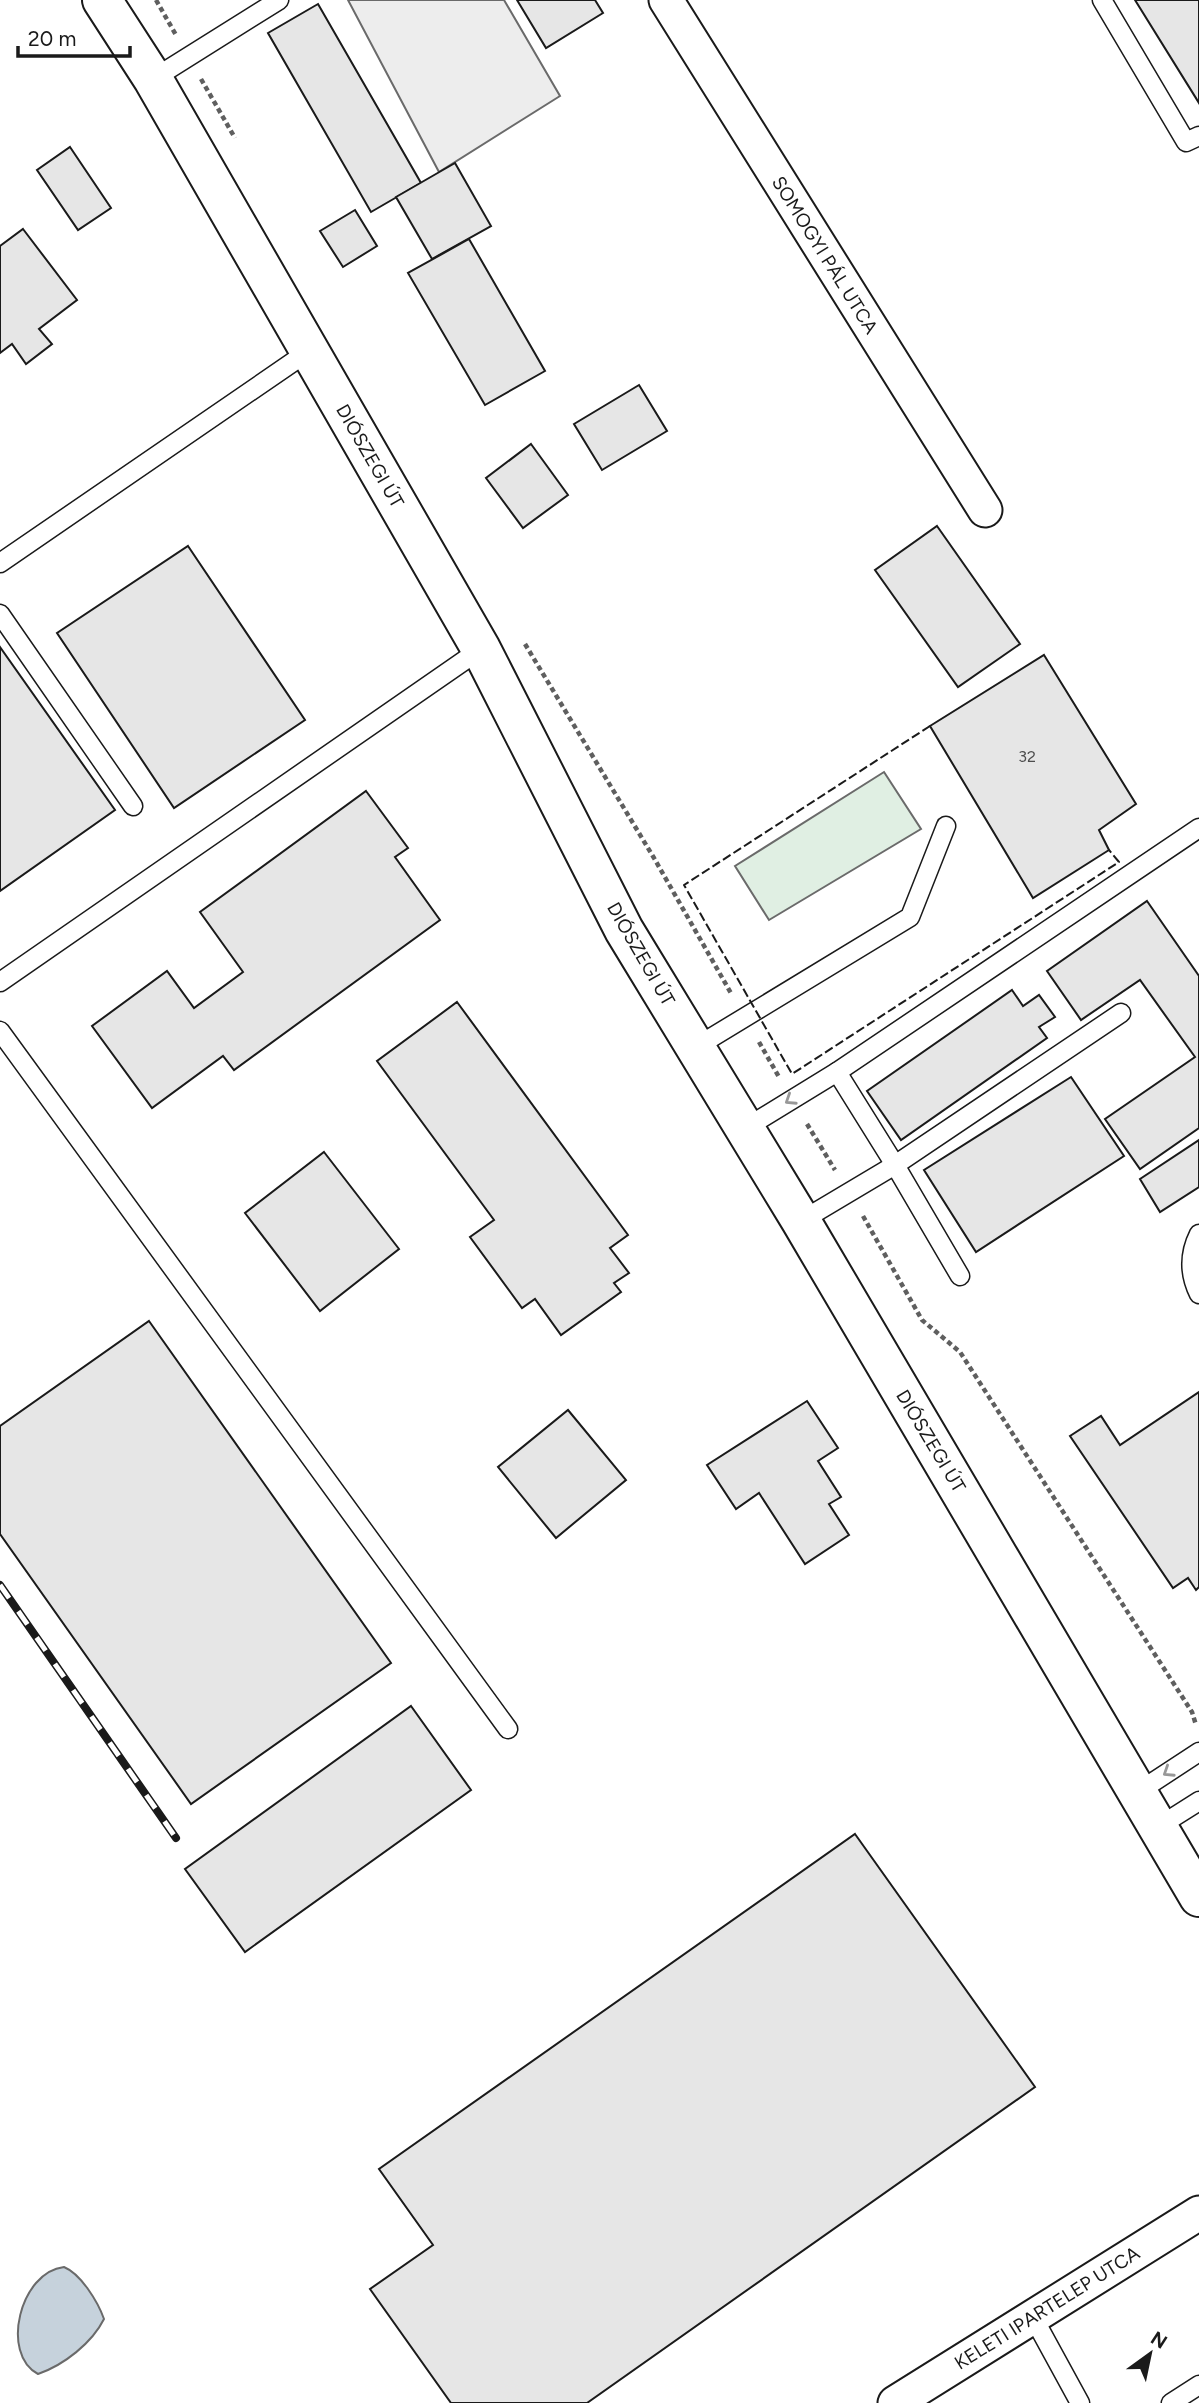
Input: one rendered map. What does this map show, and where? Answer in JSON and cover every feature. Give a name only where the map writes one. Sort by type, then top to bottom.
[{"type":"main road","name":"DIÓSZEGI ÚT","points":[[102,0],[153,79],[481,649],[624,930],[801,1221],[1158,1827],[1184,1858],[1199,1897]]},
{"type":"street","name":"SOMOGYI PÁL UTCA","points":[[666,0],[985,510]]},
{"type":"street","name":"KELETI IPARTELEP UTCA","points":[[895,2403],[1199,2213]]},
{"type":"lane","points":[[153,79],[279,0]]},
{"type":"lane","points":[[1102,0],[1186,142],[1199,136]]},
{"type":"lane","points":[[0,563],[309,351]]},
{"type":"lane","points":[[0,614],[133,806]]},
{"type":"lane","points":[[0,982],[481,649]]},
{"type":"lane","points":[[696,1047],[910,917],[946,826]]},
{"type":"lane","points":[[744,1129],[837,1072],[1199,828]]},
{"type":"lane","points":[[801,1221],[895,1165],[1121,1013]]},
{"type":"lane","points":[[0,1031],[508,1729]]},
{"type":"lane","points":[[837,1072],[960,1276]]},
{"type":"lane","points":[[1199,1234],[1191,1254],[1191,1269],[1199,1294]]},
{"type":"lane","points":[[1138,1792],[1199,1752]]},
{"type":"lane","points":[[1158,1827],[1199,1801]]},
{"type":"lane","points":[[1033,2316],[1080,2403]]},
{"type":"lane","points":[[1171,2403],[1199,2385]]},
{"type":"path","points":[[156,0],[237,142]]},
{"type":"path","points":[[520,636],[654,858],[922,1320],[960,1352],[1192,1712],[1199,1736]]},
{"type":"green space","points":[[884,772],[921,829],[769,920],[735,866]]},
{"type":"shaded area","points":[[348,0],[504,0],[560,96],[439,172]]},
{"type":"shaded area","points":[[64,2267],[77,2276],[88,2289],[104,2319],[76,2352],[58,2365],[38,2374],[26,2364],[20,2350],[20,2315],[26,2298],[36,2283],[49,2272]]},
{"type":"building","points":[[517,0],[595,0],[603,13],[546,48]]},
{"type":"building","points":[[1135,0],[1199,0],[1199,103]]},
{"type":"building","points":[[318,4],[421,183],[371,212],[268,33]]},
{"type":"building","points":[[70,147],[111,208],[78,230],[37,170]]},
{"type":"building","points":[[455,163],[491,226],[432,259],[396,197]]},
{"type":"building","points":[[355,210],[377,246],[343,267],[320,231]]},
{"type":"building","points":[[23,229],[77,300],[39,329],[52,344],[26,364],[12,344],[0,353],[0,246]]},
{"type":"building","points":[[469,239],[545,371],[485,405],[408,273]]},
{"type":"building","points":[[639,385],[667,431],[602,470],[574,424]]},
{"type":"building","points":[[531,444],[568,495],[523,528],[486,478]]},
{"type":"building","points":[[937,526],[1020,644],[958,687],[875,570]]},
{"type":"building","points":[[188,546],[305,720],[174,808],[57,633]]},
{"type":"building","points":[[0,647],[115,810],[0,891]]},
{"type":"building","points":[[1044,655],[1136,804],[1099,830],[1109,850],[1033,898],[930,726]]},
{"type":"building","points":[[366,791],[408,848],[395,857],[440,920],[234,1070],[223,1056],[152,1108],[92,1026],[167,971],[194,1008],[243,972],[200,912]]},
{"type":"building","points":[[1147,901],[1199,976],[1199,1128],[1140,1169],[1105,1119],[1195,1057],[1140,980],[1081,1020],[1047,971]]},
{"type":"building","points":[[1012,990],[1023,1006],[1039,995],[1055,1017],[1039,1027],[1047,1038],[901,1140],[867,1091]]},
{"type":"building","points":[[457,1002],[628,1235],[610,1248],[629,1273],[614,1283],[621,1292],[561,1335],[535,1299],[522,1308],[470,1237],[494,1220],[377,1061]]},
{"type":"building","points":[[1071,1077],[1124,1156],[976,1252],[924,1170]]},
{"type":"building","points":[[1199,1140],[1199,1187],[1160,1212],[1140,1179]]},
{"type":"building","points":[[324,1152],[399,1249],[320,1311],[245,1213]]},
{"type":"building","points":[[149,1321],[391,1663],[191,1804],[0,1534],[0,1426]]},
{"type":"building","points":[[1199,1392],[1199,1587],[1196,1590],[1188,1578],[1173,1588],[1070,1436],[1101,1416],[1120,1445]]},
{"type":"building","points":[[807,1401],[838,1448],[818,1461],[841,1497],[829,1504],[849,1535],[805,1564],[759,1493],[736,1509],[707,1465]]},
{"type":"building","points":[[568,1410],[626,1480],[556,1538],[498,1467]]},
{"type":"building","points":[[411,1706],[471,1790],[245,1952],[185,1869]]},
{"type":"building","points":[[855,1834],[1035,2087],[587,2403],[451,2403],[370,2289],[433,2245],[379,2169]]},
{"type":"railway","points":[[0,1585],[176,1838]]},
{"type":"fence","points":[[930,726],[684,885],[792,1074],[1119,862],[1109,850]]}]
